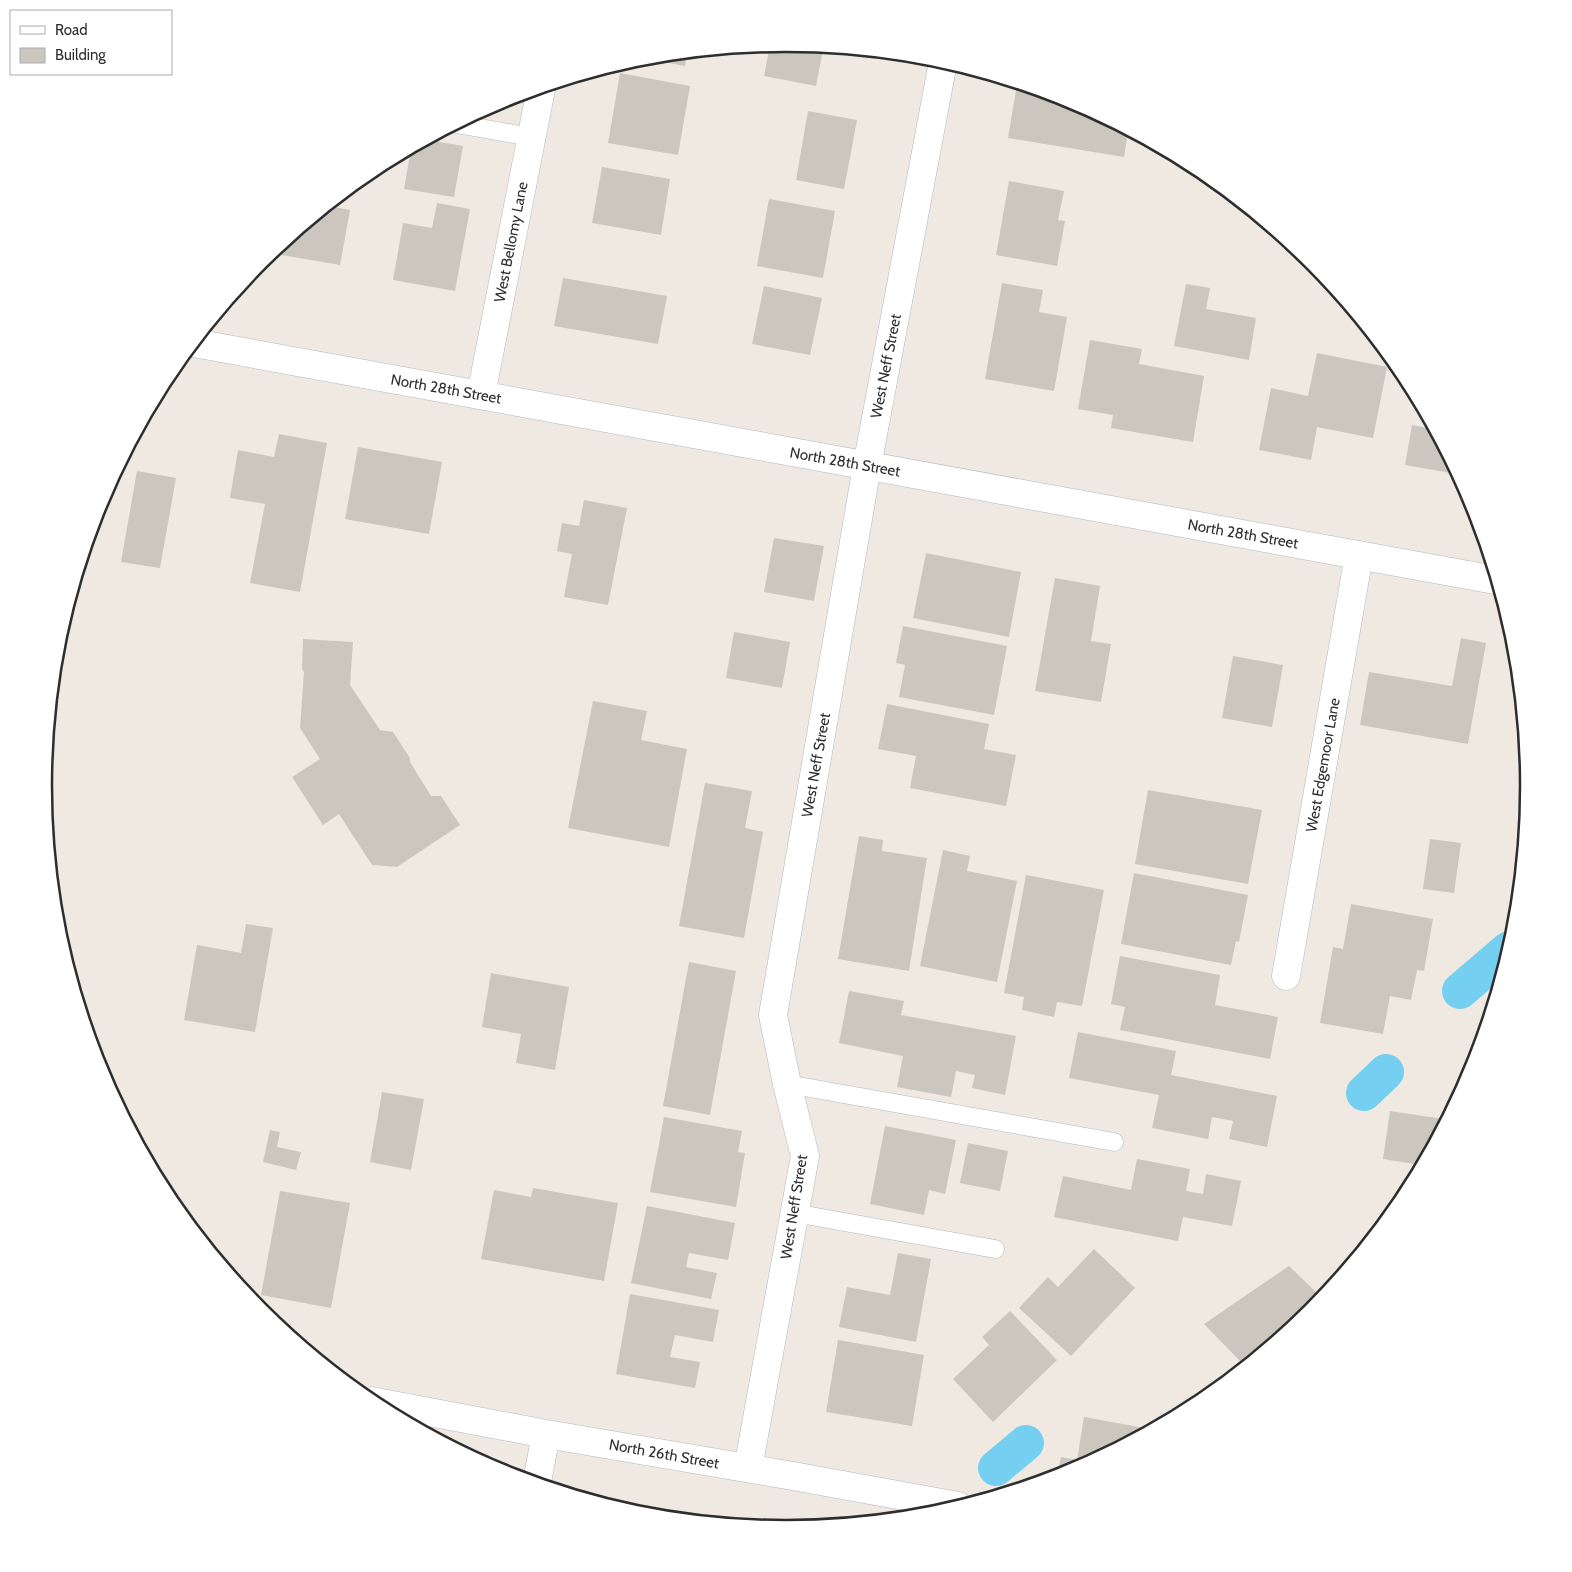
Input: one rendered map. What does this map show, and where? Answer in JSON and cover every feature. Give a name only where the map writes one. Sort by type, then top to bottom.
[{"type":"street","name":"West Neff Street","points":[[748,1468],[805,1156],[787,1084],[773,1015],[867,466],[942,70]]},
{"type":"street","name":"West Bellomy Lane","points":[[481,395],[540,95]]},
{"type":"street","name":"North 28th Street","points":[[200,344],[1490,579]]},
{"type":"street","name":"West Edgemoor Lane","points":[[1286,976],[1359,555]]},
{"type":"street","name":"North 26th Street","points":[[393,1405],[546,1434],[940,1503]]},
{"type":"street","points":[[538,1476],[546,1434]]},
{"type":"lane","points":[[467,126],[531,137]]},
{"type":"lane","points":[[787,1084],[1114,1142]]},
{"type":"lane","points":[[794,1213],[995,1249]]},
{"type":"building","points":[[769,53],[822,54],[816,86],[764,76]]},
{"type":"building","points":[[686,60],[685,66],[668,63]]},
{"type":"building","points":[[620,73],[690,86],[678,155],[608,143]]},
{"type":"building","points":[[1016,89],[1067,108],[1127,137],[1124,157],[1008,138]]},
{"type":"building","points":[[808,111],[857,120],[844,189],[796,180]]},
{"type":"building","points":[[437,142],[463,146],[454,197],[404,189],[410,157]]},
{"type":"building","points":[[602,167],[670,179],[661,235],[592,223]]},
{"type":"building","points":[[1009,181],[1064,191],[1058,220],[1065,221],[1057,266],[996,255]]},
{"type":"building","points":[[769,199],[835,211],[823,278],[757,266]]},
{"type":"building","points":[[437,203],[470,209],[455,291],[393,280],[403,223],[432,228]]},
{"type":"building","points":[[335,207],[350,210],[340,265],[280,255]]},
{"type":"building","points":[[563,278],[667,296],[658,344],[554,326]]},
{"type":"building","points":[[1002,283],[1043,290],[1039,312],[1067,317],[1054,391],[985,379]]},
{"type":"building","points":[[1186,284],[1210,288],[1206,309],[1256,318],[1249,360],[1174,346]]},
{"type":"building","points":[[764,286],[822,298],[810,355],[752,344]]},
{"type":"building","points":[[1090,340],[1142,349],[1139,364],[1204,376],[1193,442],[1111,428],[1113,415],[1078,409]]},
{"type":"building","points":[[1317,353],[1387,367],[1373,438],[1317,427],[1311,460],[1259,450],[1271,388],[1308,396]]},
{"type":"building","points":[[1412,425],[1426,428],[1449,473],[1405,465]]},
{"type":"building","points":[[279,434],[327,443],[300,592],[250,583],[265,504],[230,498],[238,450],[274,457]]},
{"type":"building","points":[[358,447],[442,462],[429,534],[345,519]]},
{"type":"building","points":[[137,471],[176,478],[160,568],[121,562]]},
{"type":"building","points":[[584,500],[627,508],[608,605],[564,597],[572,554],[557,551],[562,523],[579,526]]},
{"type":"building","points":[[774,538],[824,546],[814,601],[764,592]]},
{"type":"building","points":[[926,553],[1021,572],[1009,637],[913,618]]},
{"type":"building","points":[[1055,578],[1100,586],[1091,641],[1111,644],[1101,702],[1035,691]]},
{"type":"building","points":[[903,626],[1007,646],[994,715],[899,697],[905,665],[896,663]]},
{"type":"building","points":[[734,632],[790,642],[782,688],[726,678]]},
{"type":"building","points":[[1461,638],[1486,643],[1468,744],[1360,725],[1369,672],[1452,686]]},
{"type":"building","points":[[303,639],[353,642],[350,685],[380,730],[393,732],[431,796],[441,796],[460,825],[397,867],[372,865],[339,814],[323,825],[292,777],[320,759],[300,728],[304,672],[302,669]]},
{"type":"building","points":[[1233,656],[1283,665],[1272,727],[1222,718]]},
{"type":"building","points":[[593,701],[647,711],[641,740],[687,749],[669,847],[568,828]]},
{"type":"building","points":[[887,704],[989,724],[984,749],[1016,755],[1006,806],[910,788],[916,756],[878,749]]},
{"type":"building","points":[[705,783],[752,791],[745,828],[763,832],[744,938],[679,926]]},
{"type":"building","points":[[1148,790],[1262,810],[1248,884],[1135,864]]},
{"type":"building","points":[[859,836],[883,840],[882,851],[927,858],[909,971],[838,959]]},
{"type":"building","points":[[1430,839],[1461,843],[1454,893],[1423,889]]},
{"type":"building","points":[[943,850],[970,856],[967,871],[1017,881],[997,982],[920,966]]},
{"type":"building","points":[[1134,873],[1248,895],[1239,942],[1236,941],[1231,965],[1121,944]]},
{"type":"building","points":[[1026,875],[1104,890],[1082,1006],[1057,1002],[1054,1017],[1022,1010],[1024,997],[1004,993]]},
{"type":"building","points":[[1351,904],[1433,919],[1424,971],[1417,970],[1411,1000],[1390,996],[1383,1034],[1320,1023],[1333,947],[1343,949]]},
{"type":"building","points":[[246,924],[273,928],[255,1032],[184,1020],[197,945],[241,953]]},
{"type":"building","points":[[1120,956],[1220,975],[1215,1005],[1278,1017],[1270,1059],[1120,1030],[1125,1007],[1111,1004]]},
{"type":"building","points":[[689,962],[736,971],[710,1115],[663,1106]]},
{"type":"building","points":[[491,973],[569,987],[555,1070],[516,1063],[521,1034],[482,1027]]},
{"type":"building","points":[[849,991],[904,1001],[901,1015],[1016,1036],[1005,1095],[972,1088],[975,1075],[956,1071],[951,1097],[897,1087],[903,1056],[839,1043]]},
{"type":"building","points":[[1078,1032],[1176,1051],[1171,1075],[1277,1096],[1267,1147],[1229,1139],[1233,1121],[1212,1117],[1208,1139],[1152,1128],[1159,1095],[1069,1078]]},
{"type":"building","points":[[382,1092],[424,1099],[411,1170],[370,1162]]},
{"type":"building","points":[[1390,1111],[1440,1118],[1414,1164],[1383,1159]]},
{"type":"building","points":[[664,1117],[742,1131],[738,1152],[745,1153],[736,1207],[650,1192]]},
{"type":"building","points":[[885,1126],[956,1140],[945,1194],[929,1190],[924,1215],[870,1204]]},
{"type":"building","points":[[270,1130],[280,1132],[277,1147],[301,1152],[296,1170],[263,1162]]},
{"type":"building","points":[[968,1143],[1008,1151],[1000,1191],[960,1183]]},
{"type":"building","points":[[1137,1159],[1190,1169],[1186,1191],[1203,1194],[1206,1174],[1241,1181],[1232,1226],[1183,1217],[1178,1241],[1054,1217],[1063,1176],[1131,1190]]},
{"type":"building","points":[[533,1188],[618,1203],[604,1281],[481,1259],[494,1190],[531,1197]]},
{"type":"building","points":[[280,1191],[350,1203],[331,1308],[261,1295]]},
{"type":"building","points":[[647,1206],[735,1223],[728,1260],[689,1253],[686,1267],[717,1273],[711,1299],[631,1283]]},
{"type":"building","points":[[1094,1249],[1135,1288],[1071,1356],[1019,1308],[1048,1277],[1058,1287]]},
{"type":"building","points":[[898,1253],[931,1259],[916,1342],[839,1327],[847,1287],[890,1295]]},
{"type":"building","points":[[1289,1266],[1316,1292],[1270,1337],[1241,1362],[1204,1324]]},
{"type":"building","points":[[630,1294],[719,1310],[713,1342],[675,1335],[670,1357],[700,1362],[695,1388],[616,1374]]},
{"type":"building","points":[[1010,1311],[1057,1360],[993,1422],[953,1379],[989,1345],[982,1337]]},
{"type":"building","points":[[838,1340],[924,1355],[912,1426],[826,1412]]},
{"type":"building","points":[[1084,1417],[1141,1427],[1110,1444],[1077,1459]]},
{"type":"building","points":[[1061,1457],[1076,1460],[1059,1466]]},
{"type":"waterway","points":[[1460,991],[1499,958]]},
{"type":"waterway","points":[[1364,1093],[1386,1072]]},
{"type":"waterway","points":[[996,1468],[1026,1443]]}]
